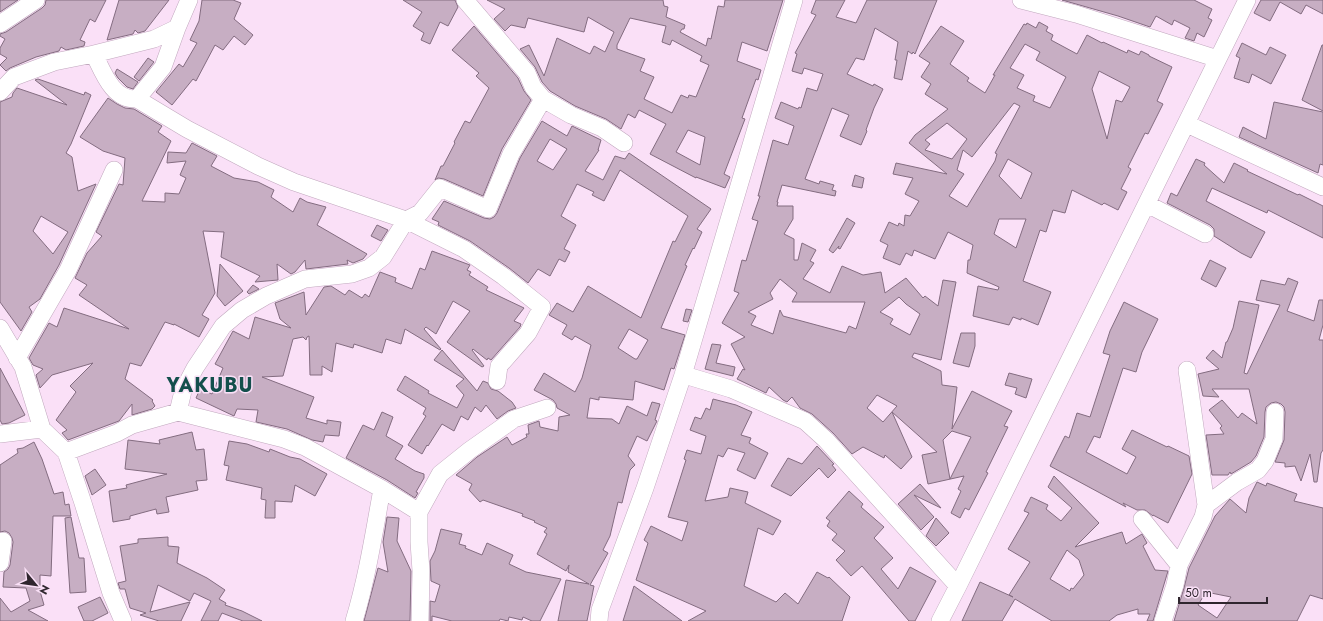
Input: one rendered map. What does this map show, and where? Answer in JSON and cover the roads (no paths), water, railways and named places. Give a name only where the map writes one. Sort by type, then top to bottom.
[{"type":"street","points":[[0,24],[36,0]]},
{"type":"street","points":[[465,0],[527,73],[533,87],[543,99],[571,115],[602,128],[624,142]]},
{"type":"street","points":[[599,621],[600,610],[645,488],[683,375],[794,0]]},
{"type":"street","points":[[610,621],[611,612],[691,377],[765,116],[803,0]]},
{"type":"street","points":[[940,621],[1247,0]]},
{"type":"street","points":[[1027,1],[1076,14],[1218,59]]},
{"type":"street","points":[[137,99],[163,67],[185,3]]},
{"type":"street","points":[[0,91],[14,77],[54,62],[154,39],[177,28]]},
{"type":"street","points":[[94,54],[112,88],[129,100],[137,99],[187,129],[258,166],[294,182],[406,220],[464,249],[503,276],[542,306],[528,333],[499,366],[496,381]]},
{"type":"street","points":[[178,412],[183,391],[195,368],[223,326],[242,310],[266,296],[305,278],[352,274],[369,268],[384,257],[406,220],[420,213],[440,188],[488,210],[511,154],[543,99]]},
{"type":"street","points":[[1186,124],[1323,187]]},
{"type":"street","points":[[17,358],[68,270],[114,170]]},
{"type":"street","points":[[1147,204],[1205,234]]},
{"type":"street","points":[[0,328],[22,367],[42,429],[66,452],[111,593],[123,621]]},
{"type":"street","points":[[1163,621],[1175,585],[1179,565],[1203,517],[1206,505],[1186,370]]},
{"type":"street","points":[[691,377],[731,388],[806,421],[826,440],[958,586]]},
{"type":"street","points":[[420,621],[421,571],[419,512],[440,474],[464,454],[514,419],[547,408]]},
{"type":"street","points":[[66,452],[117,433],[132,425],[178,412],[284,439],[305,447],[382,489],[419,512]]},
{"type":"street","points":[[1206,505],[1237,482],[1258,470],[1265,461],[1274,439],[1275,412]]},
{"type":"street","points":[[0,434],[42,429]]},
{"type":"street","points":[[354,621],[371,552],[382,489]]},
{"type":"street","points":[[1142,519],[1179,565]]},
{"type":"street","points":[[0,563],[3,541]]},
{"type":"district","name":"YAKUBU","points":[[210,385]]}]
